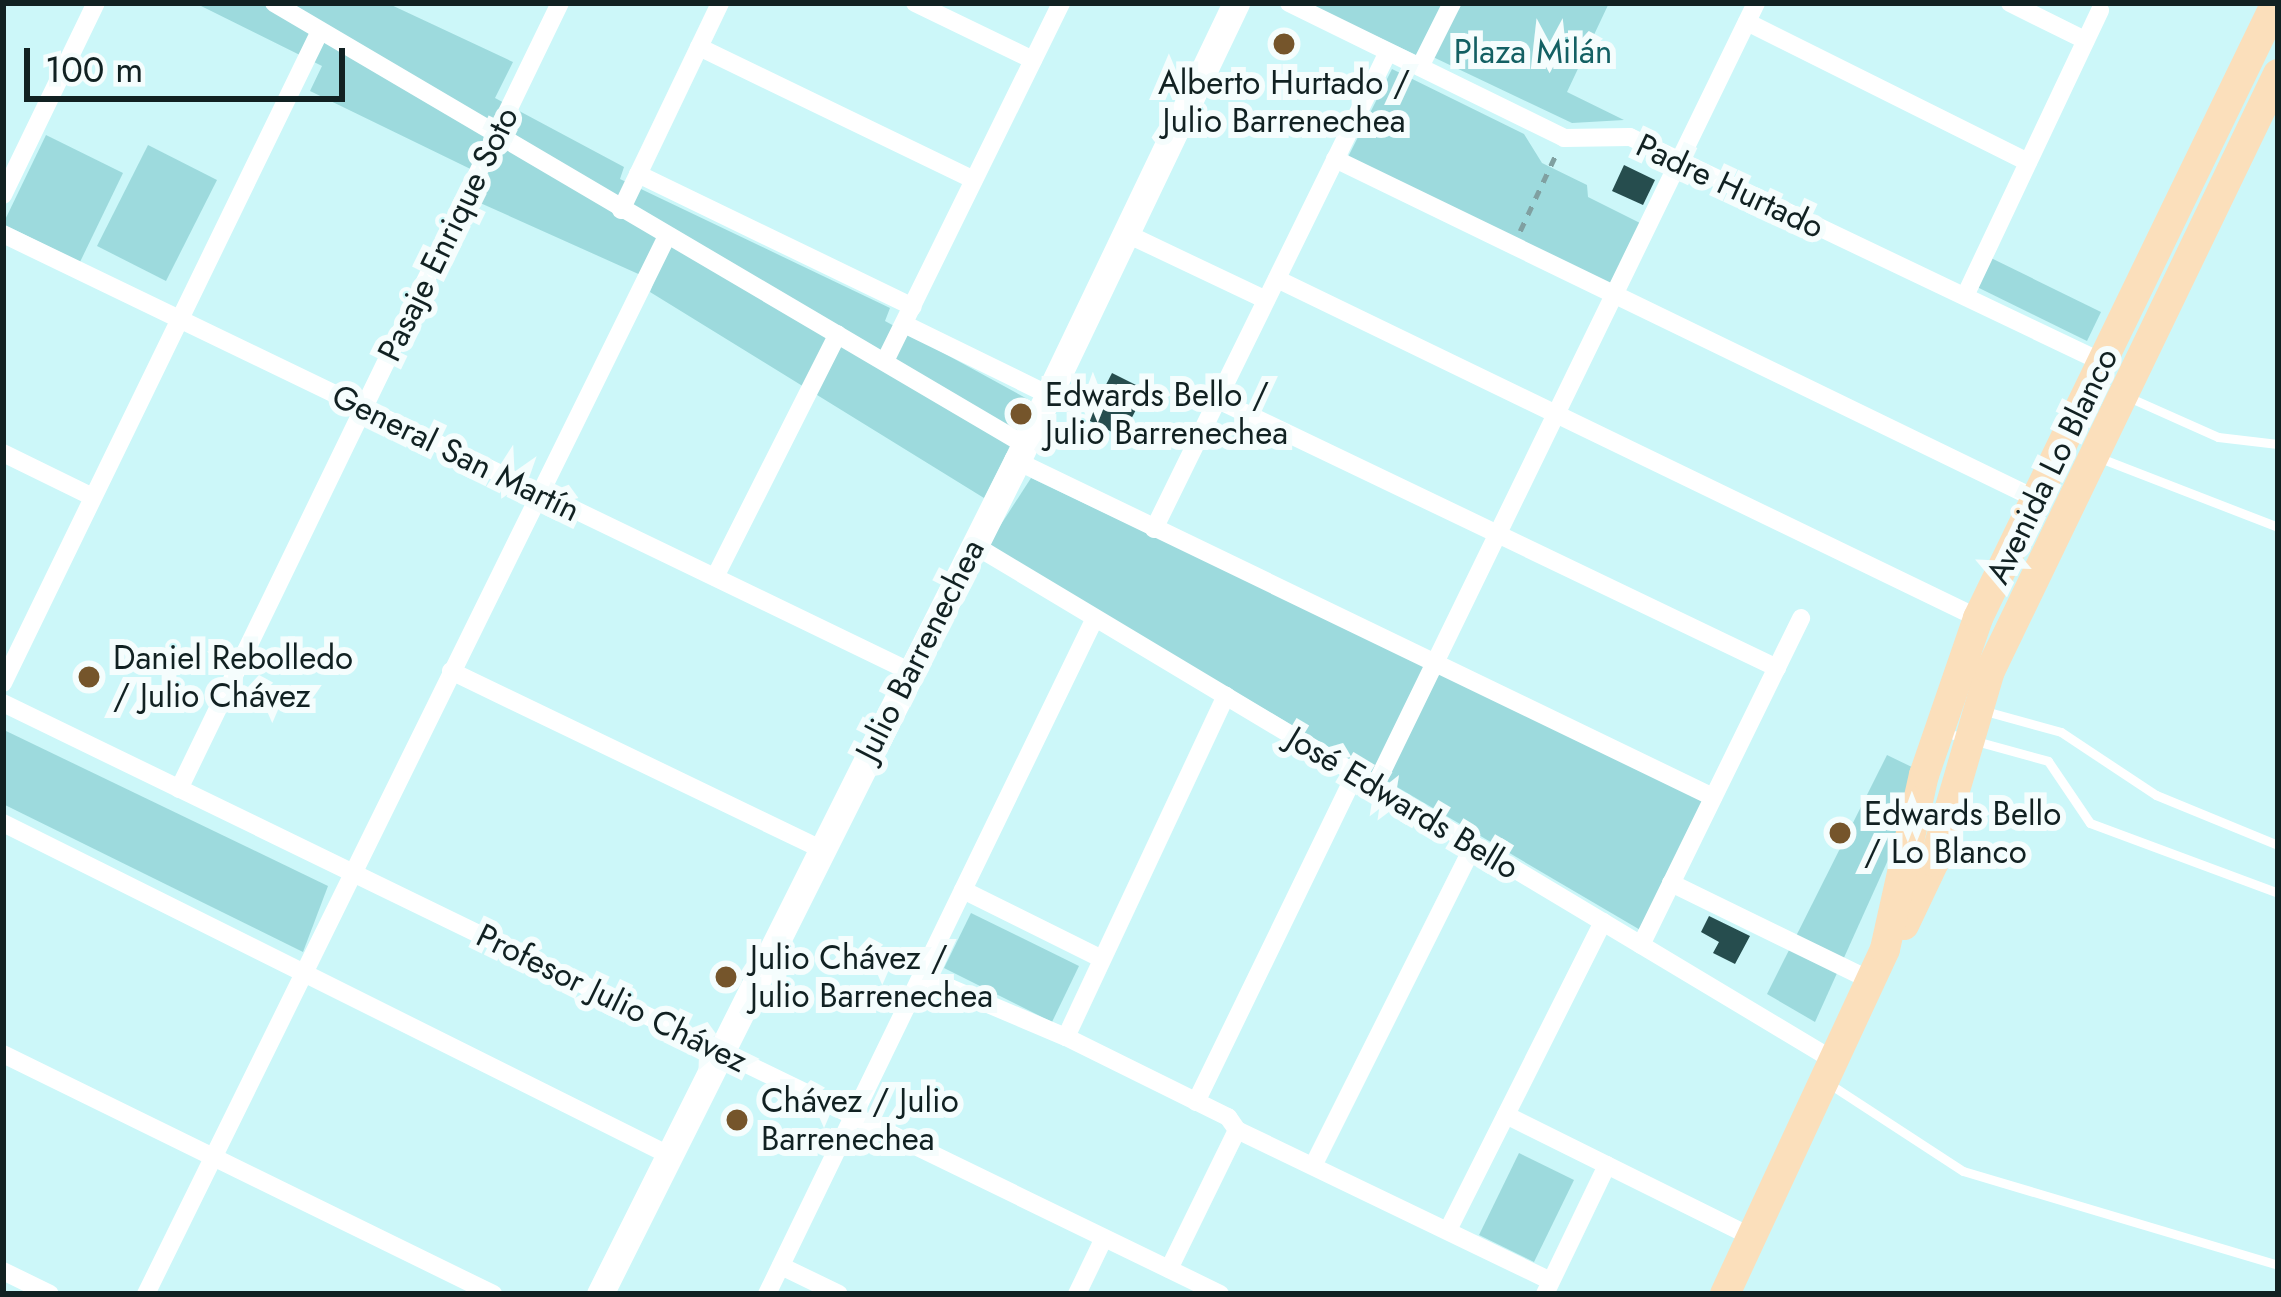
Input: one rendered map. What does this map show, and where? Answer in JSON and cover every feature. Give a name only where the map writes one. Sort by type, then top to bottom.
[{"type":"main road","name":"Avenida Lo Blanco","points":[[1885,949],[1938,730],[1978,618],[2276,3]]},
{"type":"main road","name":"Avenida Lo Blanco","points":[[1725,1294],[1870,980],[1934,862],[1975,724],[2095,456],[2278,74]]},
{"type":"street","points":[[3,195],[96,3]]},
{"type":"street","points":[[276,3],[494,139],[885,361],[1021,453],[1154,530],[1713,797]]},
{"type":"street","name":"Pasaje Enrique Soto","points":[[179,788],[560,3]]},
{"type":"street","points":[[621,210],[720,3]]},
{"type":"street","points":[[915,3],[1033,61]]},
{"type":"street","points":[[885,361],[1061,3]]},
{"type":"street","name":"Julio Barrenechea","points":[[600,1294],[818,848],[1021,453],[1236,3]]},
{"type":"street","name":"Padre Hurtado","points":[[1289,3],[1564,138],[1630,137],[2102,362]]},
{"type":"street","points":[[1420,67],[1452,3]]},
{"type":"street","points":[[1375,786],[1756,3]]},
{"type":"street","points":[[2010,3],[2085,40]]},
{"type":"street","points":[[1965,296],[2099,10]]},
{"type":"street","points":[[1747,22],[2028,162]]},
{"type":"street","points":[[3,683],[320,31]]},
{"type":"street","points":[[699,47],[974,180]]},
{"type":"street","points":[[1154,530],[1388,52]]},
{"type":"street","points":[[1335,159],[2036,499]]},
{"type":"street","points":[[638,174],[909,315],[1049,395]]},
{"type":"street","points":[[1125,233],[1266,300]]},
{"type":"street","name":"General San Martín","points":[[3,234],[909,671]]},
{"type":"street","points":[[146,1294],[667,236]]},
{"type":"street","points":[[1277,279],[1978,618]]},
{"type":"street","points":[[715,578],[838,334]]},
{"type":"street","points":[[1218,400],[1777,668]]},
{"type":"street","points":[[3,453],[93,497]]},
{"type":"street","name":"José Edwards Bello","points":[[974,545],[1641,945],[1828,1070]]},
{"type":"street","points":[[767,1294],[1096,618]]},
{"type":"street","points":[[1641,945],[1801,618]]},
{"type":"street","points":[[452,671],[818,848]]},
{"type":"street","points":[[1066,1037],[1226,697]]},
{"type":"street","name":"Profesor Julio Chávez","points":[[3,703],[1220,1294]]},
{"type":"street","points":[[1196,1102],[1355,774]]},
{"type":"street","points":[[3,824],[669,1155]]},
{"type":"street","points":[[1314,1164],[1474,845]]},
{"type":"street","points":[[1671,883],[1870,980]]},
{"type":"street","points":[[963,890],[1100,958]]},
{"type":"street","points":[[1448,1230],[1603,922]]},
{"type":"street","points":[[922,976],[1066,1037],[1233,1120],[1237,1130],[1448,1230],[1548,1288],[1607,1165]]},
{"type":"street","points":[[3,1054],[493,1294]]},
{"type":"street","points":[[1506,1115],[1752,1237]]},
{"type":"street","points":[[1169,1269],[1237,1130]]},
{"type":"street","points":[[1077,1294],[1104,1238]]},
{"type":"street","points":[[781,1266],[839,1294]]},
{"type":"street","points":[[3,1271],[50,1294]]},
{"type":"lane","points":[[2126,396],[2218,437],[2278,444]]},
{"type":"lane","points":[[2095,456],[2278,527]]},
{"type":"lane","points":[[1949,694],[1975,724],[2048,761],[2090,823],[2278,893]]},
{"type":"lane","points":[[1938,730],[1975,724],[2061,732],[2156,796],[2278,845]]},
{"type":"lane","points":[[1828,1070],[1963,1171],[2278,1265]]},
{"type":"path","points":[[1513,245],[1564,138]]},
{"type":"green space","points":[[195,3],[387,3],[513,62],[495,98],[624,167],[620,179],[890,308],[885,321],[1033,402],[984,498],[650,292],[654,281],[478,202],[489,178],[310,91],[322,66]]},
{"type":"green space","points":[[1306,3],[1442,3],[1416,55]]},
{"type":"green space","name":"Plaza Milán","points":[[1461,3],[1609,3],[1567,92],[1624,120],[1572,123],[1433,57]]},
{"type":"green space","points":[[1392,69],[1524,134],[1542,163],[1587,185],[1588,197],[1640,223],[1609,286],[1348,157]]},
{"type":"green space","points":[[46,135],[123,173],[80,262],[3,224]]},
{"type":"green space","points":[[148,145],[217,180],[166,281],[97,246]]},
{"type":"green space","points":[[1991,258],[2101,312],[2087,341],[1977,287]]},
{"type":"green space","points":[[1031,478],[1707,798],[1642,931],[987,546]]},
{"type":"green space","points":[[4,730],[328,886],[303,952],[3,804]]},
{"type":"green space","points":[[1887,755],[1918,770],[1888,860],[1815,1022],[1767,994]]},
{"type":"green space","points":[[971,913],[1079,966],[1052,1022],[944,968]]},
{"type":"green space","points":[[1519,1153],[1574,1180],[1534,1262],[1479,1235]]},
{"type":"building","points":[[1624,165],[1655,180],[1643,205],[1612,191]]},
{"type":"building","points":[[1112,373],[1146,390],[1122,437],[1088,420]]},
{"type":"building","points":[[1709,916],[1750,936],[1735,964],[1713,953],[1719,942],[1701,932]]},
{"type":"place","name":"Alberto Hurtado / Julio Barrenechea","points":[[1284,44]]},
{"type":"place","name":"Edwards Bello / Julio Barrenechea","points":[[1021,414]]},
{"type":"place","name":"Daniel Rebolledo / Julio Chávez","points":[[89,677]]},
{"type":"place","name":"Edwards Bello / Lo Blanco","points":[[1840,833]]},
{"type":"place","name":"Julio Chávez / Julio Barrenechea","points":[[726,977]]},
{"type":"place","name":"Chávez / Julio Barrenechea","points":[[737,1120]]}]
